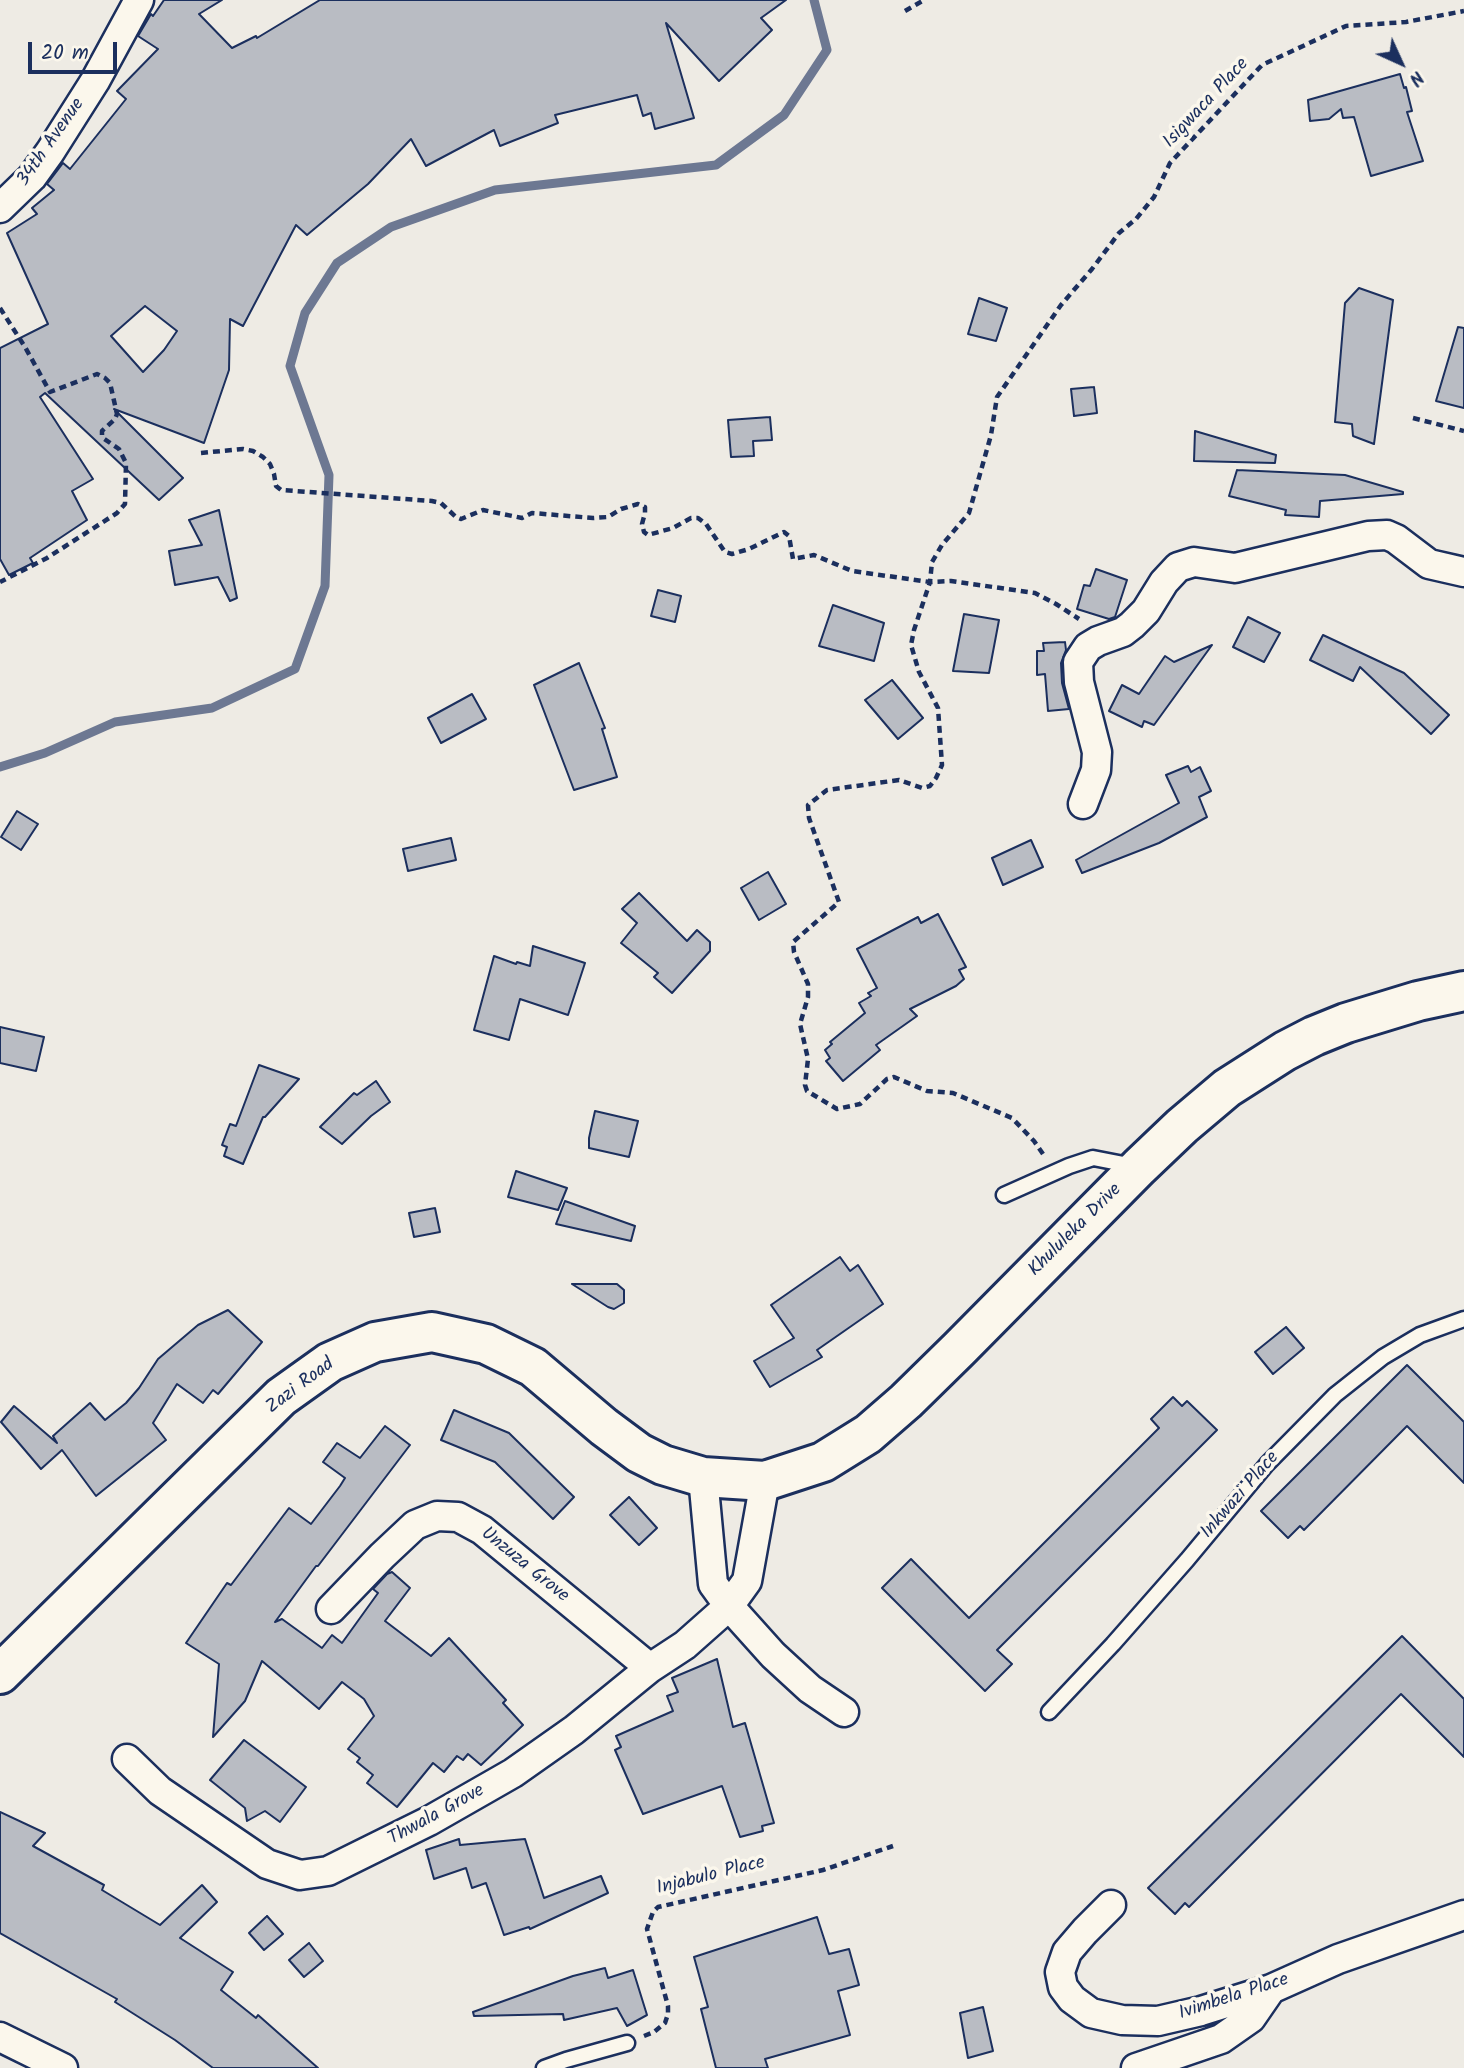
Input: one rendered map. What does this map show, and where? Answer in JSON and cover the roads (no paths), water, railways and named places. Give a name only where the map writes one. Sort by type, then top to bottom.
[{"type":"street","name":"34th Avenue","points":[[0,208],[32,177],[50,152],[95,81],[139,0]]},
{"type":"street","points":[[1083,804],[1096,770],[1097,752],[1079,682],[1078,662],[1088,647],[1123,632],[1132,625],[1146,611],[1164,582],[1178,567],[1194,562],[1235,568],[1368,536],[1387,535],[1429,564],[1464,572]]},
{"type":"street","name":"Khululeka Drive","points":[[703,1477],[765,1481],[822,1462],[868,1434],[959,1349],[1139,1167],[1227,1088],[1304,1041],[1346,1023],[1464,990]]},
{"type":"street","name":"Zazi Road","points":[[0,1674],[281,1397],[330,1362],[375,1342],[432,1332],[486,1344],[533,1367],[639,1453],[663,1465],[703,1477]]},
{"type":"street","points":[[703,1477],[713,1584],[773,1655],[800,1680],[844,1712]]},
{"type":"street","name":"Thwala Grove","points":[[127,1759],[160,1791],[267,1864],[300,1875],[328,1871],[429,1821],[513,1773],[685,1644],[729,1606],[747,1581],[765,1481]]},
{"type":"street","name":"Unzuza Grove","points":[[331,1609],[415,1525],[437,1516],[458,1517],[482,1530],[650,1668]]},
{"type":"street","name":"Ivimbela Place","points":[[1111,1905],[1067,1952],[1060,1972],[1063,1987],[1072,1999],[1091,2013],[1122,2020],[1158,2021],[1201,2011],[1271,1989],[1338,1959],[1464,1915]]},
{"type":"street","points":[[1136,2068],[1221,2039],[1251,2018],[1271,1989]]},
{"type":"street","points":[[0,2037],[63,2068]]},
{"type":"lane","points":[[1003,1195],[1093,1158],[1139,1167]]},
{"type":"lane","name":"Inkwazi Place","points":[[1049,1712],[1129,1626],[1267,1464],[1335,1395],[1383,1357],[1420,1335],[1464,1319]]},
{"type":"lane","points":[[544,2068],[627,2043]]},
{"type":"waterway","points":[[0,767],[45,753],[115,722],[212,708],[295,669],[325,586],[329,475],[290,366],[305,313],[337,263],[391,227],[495,190],[716,165],[784,115],[827,50],[814,0]]}]
